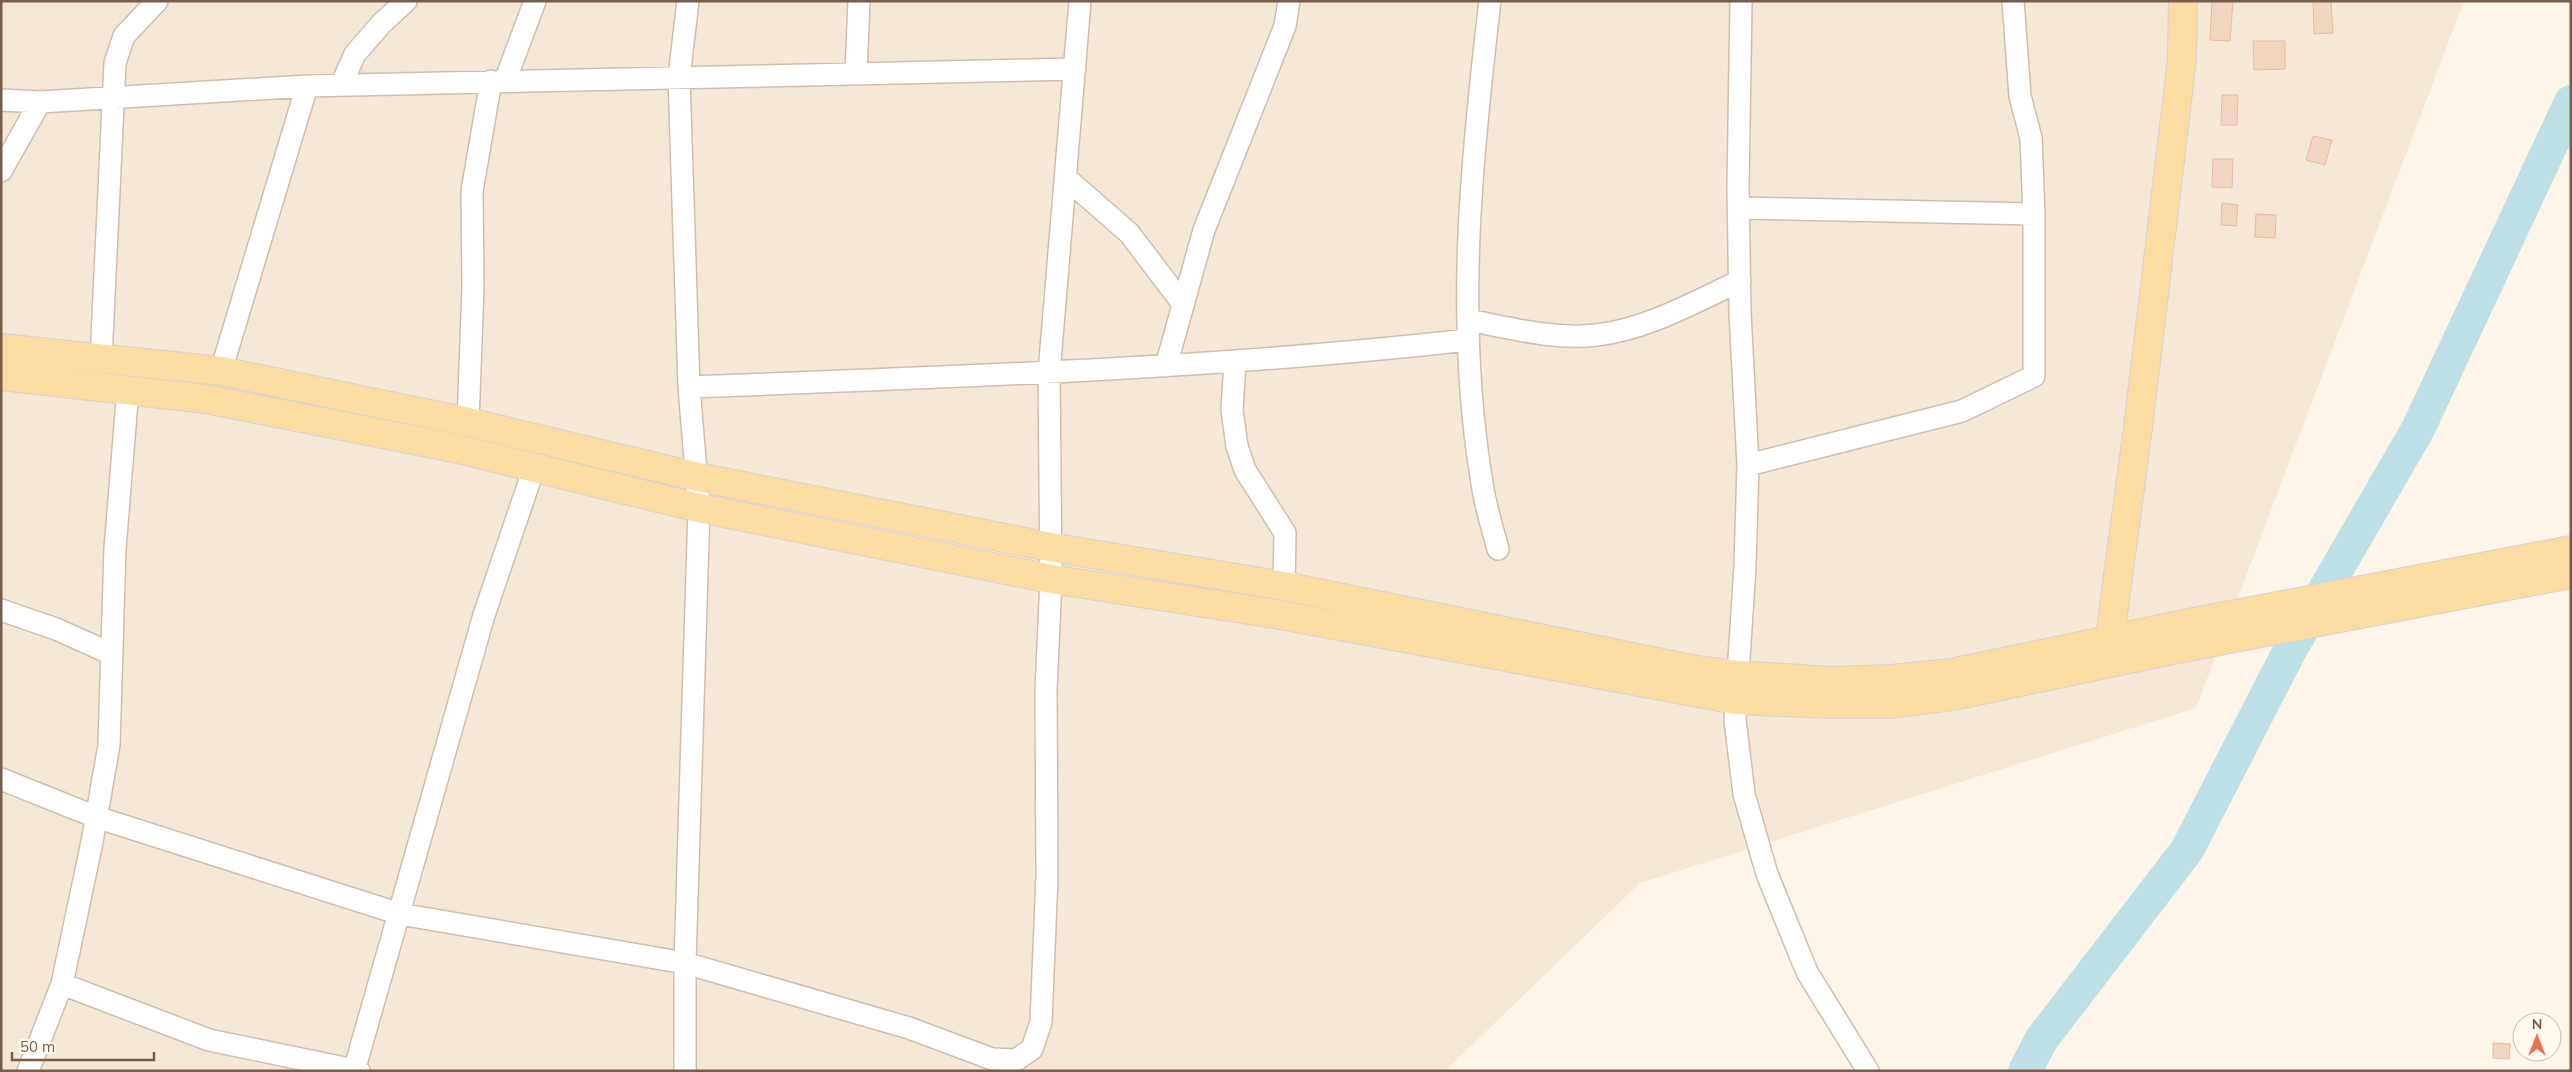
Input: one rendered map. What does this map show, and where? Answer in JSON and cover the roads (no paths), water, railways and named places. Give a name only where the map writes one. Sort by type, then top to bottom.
[{"type":"main road","points":[[2107,653],[2139,418],[2182,59],[2183,1]]},
{"type":"main road","points":[[1,348],[101,360],[221,371],[468,422],[698,477],[1050,547],[1284,586],[1696,670],[1737,688]]},
{"type":"main road","points":[[1,376],[206,399],[336,423],[700,508],[1051,579],[1830,704],[1892,704],[1953,696],[2107,653],[2452,572],[2571,550]]},
{"type":"main road","points":[[2186,635],[2440,598],[2571,574]]},
{"type":"street","points":[[101,360],[115,63],[124,36],[157,1]]},
{"type":"street","points":[[341,85],[355,54],[381,24],[406,1]]},
{"type":"street","points":[[468,422],[473,288],[472,191],[498,81],[535,1]]},
{"type":"street","points":[[685,1071],[685,963],[700,508],[689,386],[678,77],[688,1]]},
{"type":"street","points":[[856,73],[858,1]]},
{"type":"street","points":[[1,779],[96,817],[400,914],[685,963],[909,1028],[992,1059],[1016,1060],[1032,1049],[1041,1022],[1048,876],[1046,690],[1051,579],[1049,373],[1080,1]]},
{"type":"street","points":[[1166,366],[1204,230],[1286,26],[1289,1]]},
{"type":"street","points":[[1490,1],[1475,130],[1468,244],[1468,330],[1471,398],[1482,484],[1498,549]]},
{"type":"street","points":[[1741,1],[1740,281],[1748,465],[1735,720],[1744,794],[1767,874],[1807,972],[1868,1071]]},
{"type":"street","points":[[1748,465],[1962,411],[2034,376],[2034,214],[2031,138],[2020,96],[2012,14],[2013,1]]},
{"type":"street","points":[[1,100],[40,102],[341,85],[1075,69]]},
{"type":"street","points":[[221,371],[308,86]]},
{"type":"street","points":[[1,171],[40,102]]},
{"type":"street","points":[[1066,178],[1129,233],[1183,304]]},
{"type":"street","points":[[1739,208],[2034,214]]},
{"type":"street","points":[[689,386],[1049,373],[1235,362],[1342,354],[1468,330],[1551,335],[1597,335],[1652,322],[1740,281]]},
{"type":"street","points":[[1235,362],[1232,410],[1237,446],[1245,470],[1285,533],[1284,586]]},
{"type":"street","points":[[28,1071],[62,984],[110,745],[115,549],[128,389]]},
{"type":"street","points":[[62,984],[209,1040],[356,1070],[484,614],[534,468]]},
{"type":"street","points":[[1,610],[56,629],[112,654]]},
{"type":"waterway","points":[[2025,1071],[2041,1040],[2187,850],[2290,650],[2418,429],[2571,102]]}]
